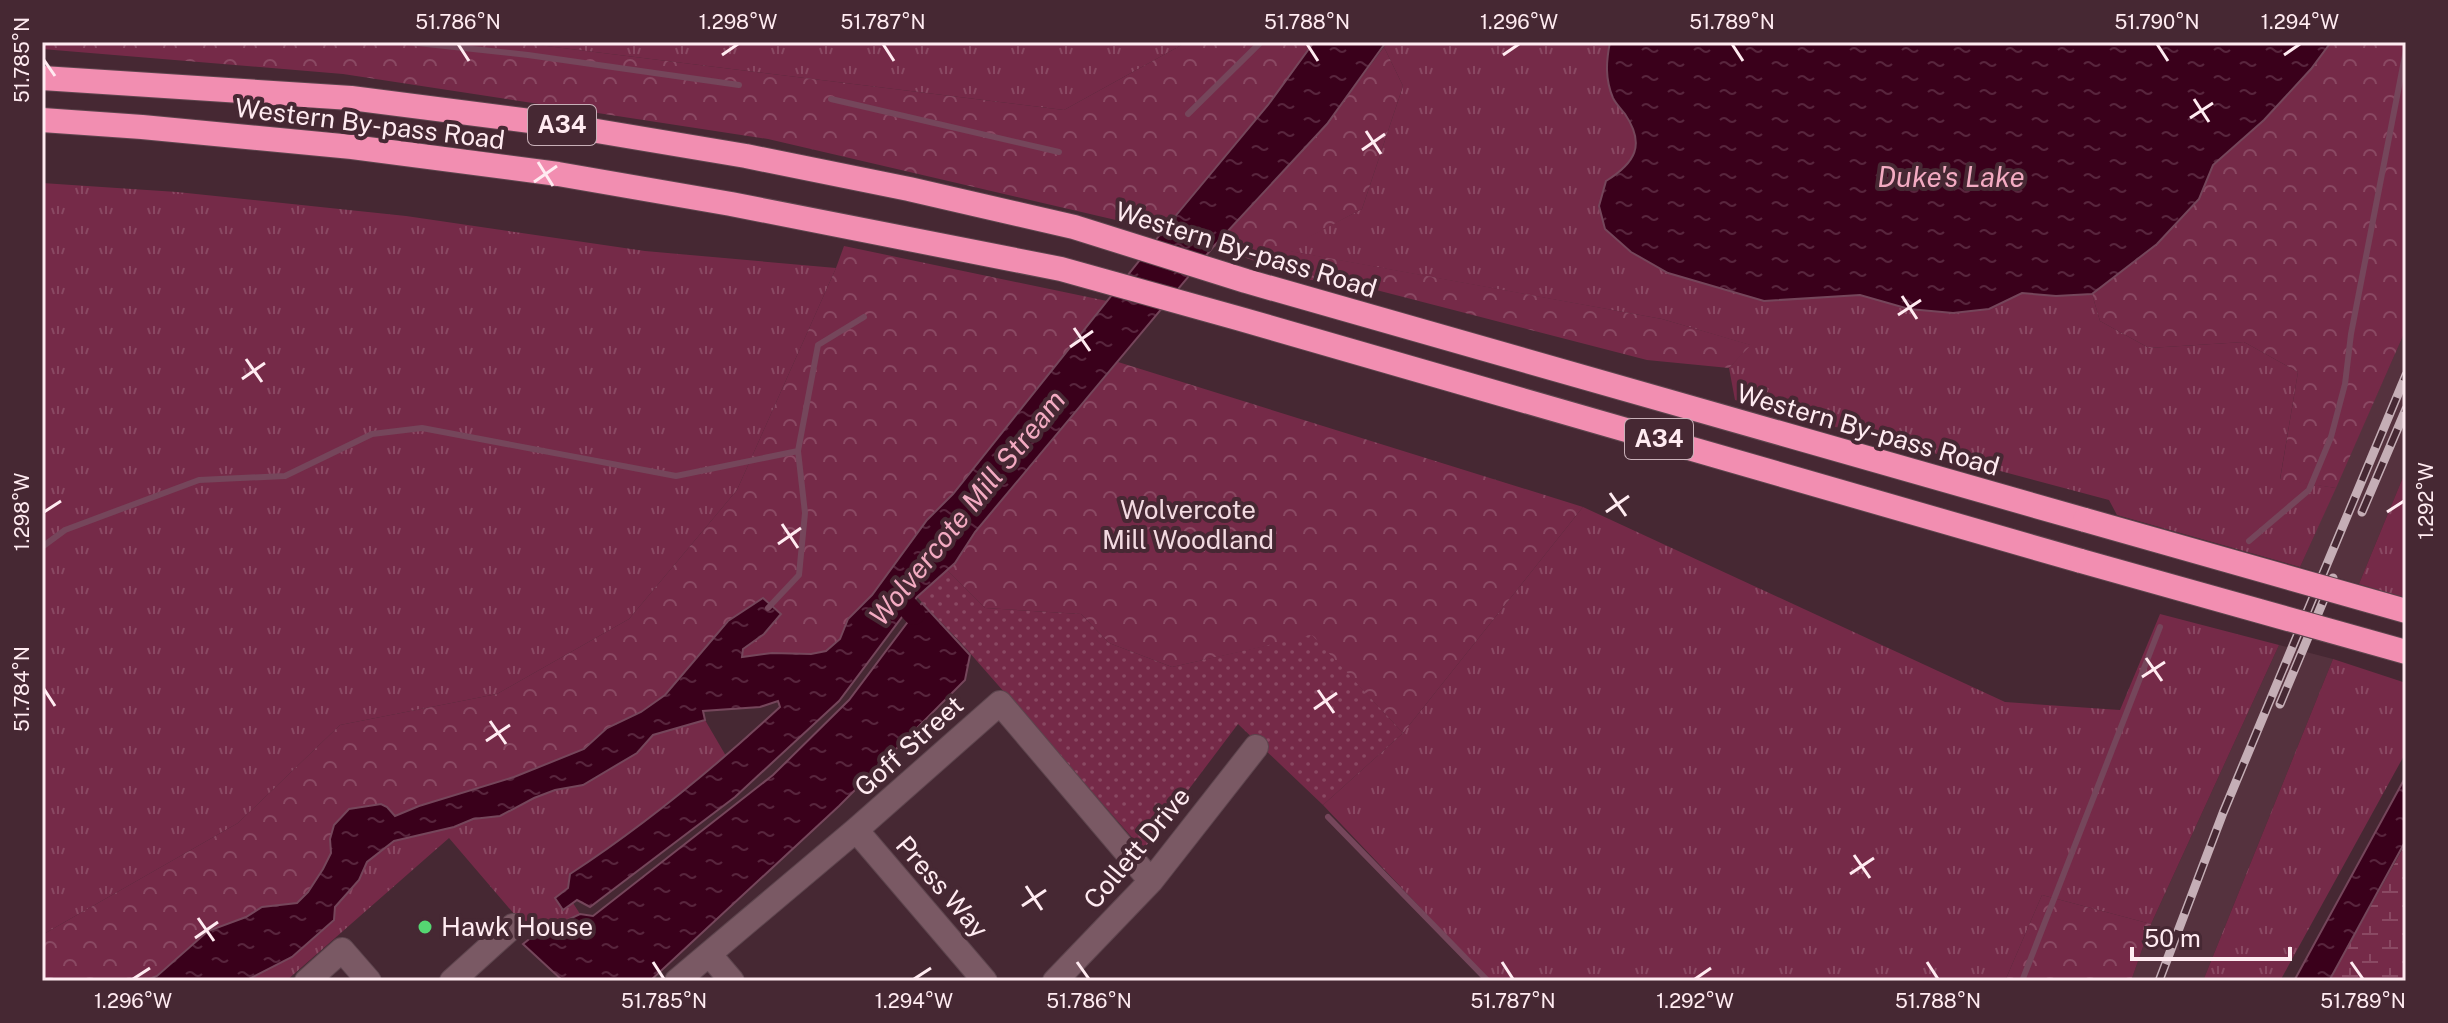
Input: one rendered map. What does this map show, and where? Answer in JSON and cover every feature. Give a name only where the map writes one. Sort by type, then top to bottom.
[{"type":"highway","name":"Western By-pass Road","points":[[42,78],[351,98],[561,125],[746,156],[909,189],[1074,227],[1246,281],[2406,611]]},
{"type":"highway","name":"Western By-pass Road","points":[[42,120],[352,147],[558,174],[731,204],[1061,269],[2406,652]]},
{"type":"street","name":"Goff Street","points":[[677,981],[1000,703],[1151,881]]},
{"type":"street","name":"Collett Drive","points":[[1055,981],[1151,881],[1256,747]]},
{"type":"street","name":"Press Way","points":[[856,830],[985,981]]},
{"type":"street","points":[[452,981],[513,926]]},
{"type":"street","points":[[307,981],[342,950],[369,981]]},
{"type":"street","points":[[709,954],[732,981]]},
{"type":"shaded area","points":[[2406,329],[2406,470],[2359,584],[2300,567]]},
{"type":"shaded area","points":[[2279,645],[2333,659],[2203,981],[2131,981],[2151,924]]},
{"type":"green space","points":[[42,42],[514,42],[1064,110],[1187,42],[1314,42],[1268,105],[1163,231],[768,139],[343,74],[42,49]]},
{"type":"green space","points":[[514,42],[1187,42],[1064,110]]},
{"type":"green space","points":[[1386,42],[1610,42],[1607,77],[1614,100],[1631,125],[1636,144],[1630,160],[1606,181],[1722,287],[1764,301],[1860,295],[1909,309],[1989,309],[2022,293],[2056,296],[2092,294],[2100,321],[2149,348],[2244,342],[2298,372],[2280,479],[2336,488],[2300,567],[2117,515],[2109,500],[1735,400],[1729,368],[1750,345],[1662,319],[1283,250],[1362,209],[1403,86],[1384,47]]},
{"type":"green space","points":[[2331,42],[2406,42],[2406,329],[2336,488],[2280,480],[2298,372],[2244,342],[2149,348],[2100,321],[2092,294],[2157,243],[2199,199],[2213,165],[2264,120],[2311,69]]},
{"type":"green space","points":[[1384,47],[1403,86],[1362,209],[1285,250],[1662,319],[1751,345],[1729,368],[1647,360],[1357,285],[1303,279],[1214,246],[1327,124]]},
{"type":"green space","points":[[42,183],[177,192],[406,216],[645,251],[836,268],[737,490],[629,619],[497,694],[340,725],[238,823],[42,935]]},
{"type":"green space","points":[[844,246],[1107,301],[953,494],[927,520],[872,595],[848,619],[840,639],[826,651],[811,654],[772,653],[742,658],[743,649],[764,634],[780,614],[763,598],[728,621],[665,695],[641,712],[607,728],[584,749],[514,777],[394,816],[387,807],[330,839],[331,853],[323,869],[308,892],[296,903],[262,907],[246,917],[208,931],[157,976],[144,981],[42,981],[42,935],[238,823],[340,725],[497,694],[629,619],[737,490]]},
{"type":"green space","name":"Wolvercote Mill Woodland","points":[[1118,362],[1583,507],[1403,733],[1312,636],[1172,667],[1109,643],[1081,614],[985,608],[947,570],[975,532]]},
{"type":"green space","points":[[2406,470],[2406,598],[2359,584]]},
{"type":"green space","points":[[1583,507],[2005,702],[2120,710],[2160,614],[2279,645],[2151,924],[2042,895],[2005,981],[1490,981],[1323,805],[1403,733]]},
{"type":"green space","points":[[947,570],[985,608],[1081,614],[1109,643],[1172,667],[1312,635],[1403,733],[1323,805],[1238,724],[1143,850],[917,597]]},
{"type":"green space","points":[[2333,659],[2406,683],[2406,752],[2280,981],[2203,981]]},
{"type":"green space","points":[[705,720],[726,756],[650,818],[570,874],[563,910],[573,903],[580,914],[533,936],[449,838],[286,981],[245,981],[292,957],[334,921],[335,907],[359,880],[367,862],[394,841],[454,827],[473,819],[500,816],[555,790],[583,785],[637,753],[653,735]]},
{"type":"green space","points":[[2406,843],[2406,981],[2329,981]]},
{"type":"green space","points":[[2042,895],[2151,924],[2131,981],[2005,981]]},
{"type":"water","name":"Wolvercote Mill Stream","points":[[1314,42],[1386,42],[1327,124],[1214,246],[975,532],[955,563],[917,597],[839,701],[735,797],[590,907],[577,900],[563,910],[555,898],[568,888],[570,874],[652,816],[704,774],[780,707],[778,701],[760,707],[703,711],[705,720],[653,735],[637,753],[583,785],[555,790],[500,816],[473,819],[454,827],[394,841],[367,862],[359,880],[335,907],[334,920],[292,957],[245,981],[144,981],[157,976],[208,931],[246,917],[262,907],[297,903],[323,869],[331,853],[330,839],[334,825],[349,809],[381,804],[395,816],[514,777],[584,749],[607,728],[641,712],[665,695],[728,621],[763,598],[781,614],[764,634],[743,649],[742,657],[826,651],[840,639],[848,619],[872,595],[927,520],[953,494],[1268,105]]},
{"type":"water","name":"Duke's Lake","points":[[1610,42],[2331,42],[2311,69],[2264,120],[2213,165],[2199,199],[2157,244],[2092,294],[2056,296],[2022,293],[1989,309],[1953,313],[1909,309],[1860,295],[1764,301],[1668,273],[1631,252],[1605,229],[1599,206],[1606,181],[1630,160],[1636,144],[1631,125],[1614,100],[1607,77]]},
{"type":"water","points":[[922,603],[970,655],[965,680],[839,806],[650,981],[563,981],[523,944],[533,936],[580,914],[593,916],[773,775],[849,700]]},
{"type":"water","points":[[2406,776],[2406,840],[2329,981],[2294,981]]},
{"type":"waterway","points":[[408,42],[528,55],[739,85]]},
{"type":"waterway","points":[[1188,114],[1261,42]]},
{"type":"waterway","points":[[2249,541],[2309,490],[2331,437],[2345,384],[2351,334],[2406,50]]},
{"type":"waterway","points":[[831,99],[1059,152]]},
{"type":"waterway","points":[[768,608],[799,575],[805,513],[798,451],[818,345],[864,317]]},
{"type":"waterway","points":[[42,547],[65,530],[199,480],[285,476],[372,434],[422,428],[676,476],[798,451]]},
{"type":"waterway","name":"Wolvercote Mill Stream","points":[[897,595],[914,614]]},
{"type":"waterway","points":[[2022,981],[2160,627]]},
{"type":"waterway","points":[[1328,817],[1488,981]]},
{"type":"railway","points":[[2159,981],[2223,813],[2406,375]]},
{"type":"railway","points":[[2362,512],[2406,409]]},
{"type":"railway","points":[[2280,704],[2333,578]]},
{"type":"place","name":"Hawk House","points":[[425,927]]}]
